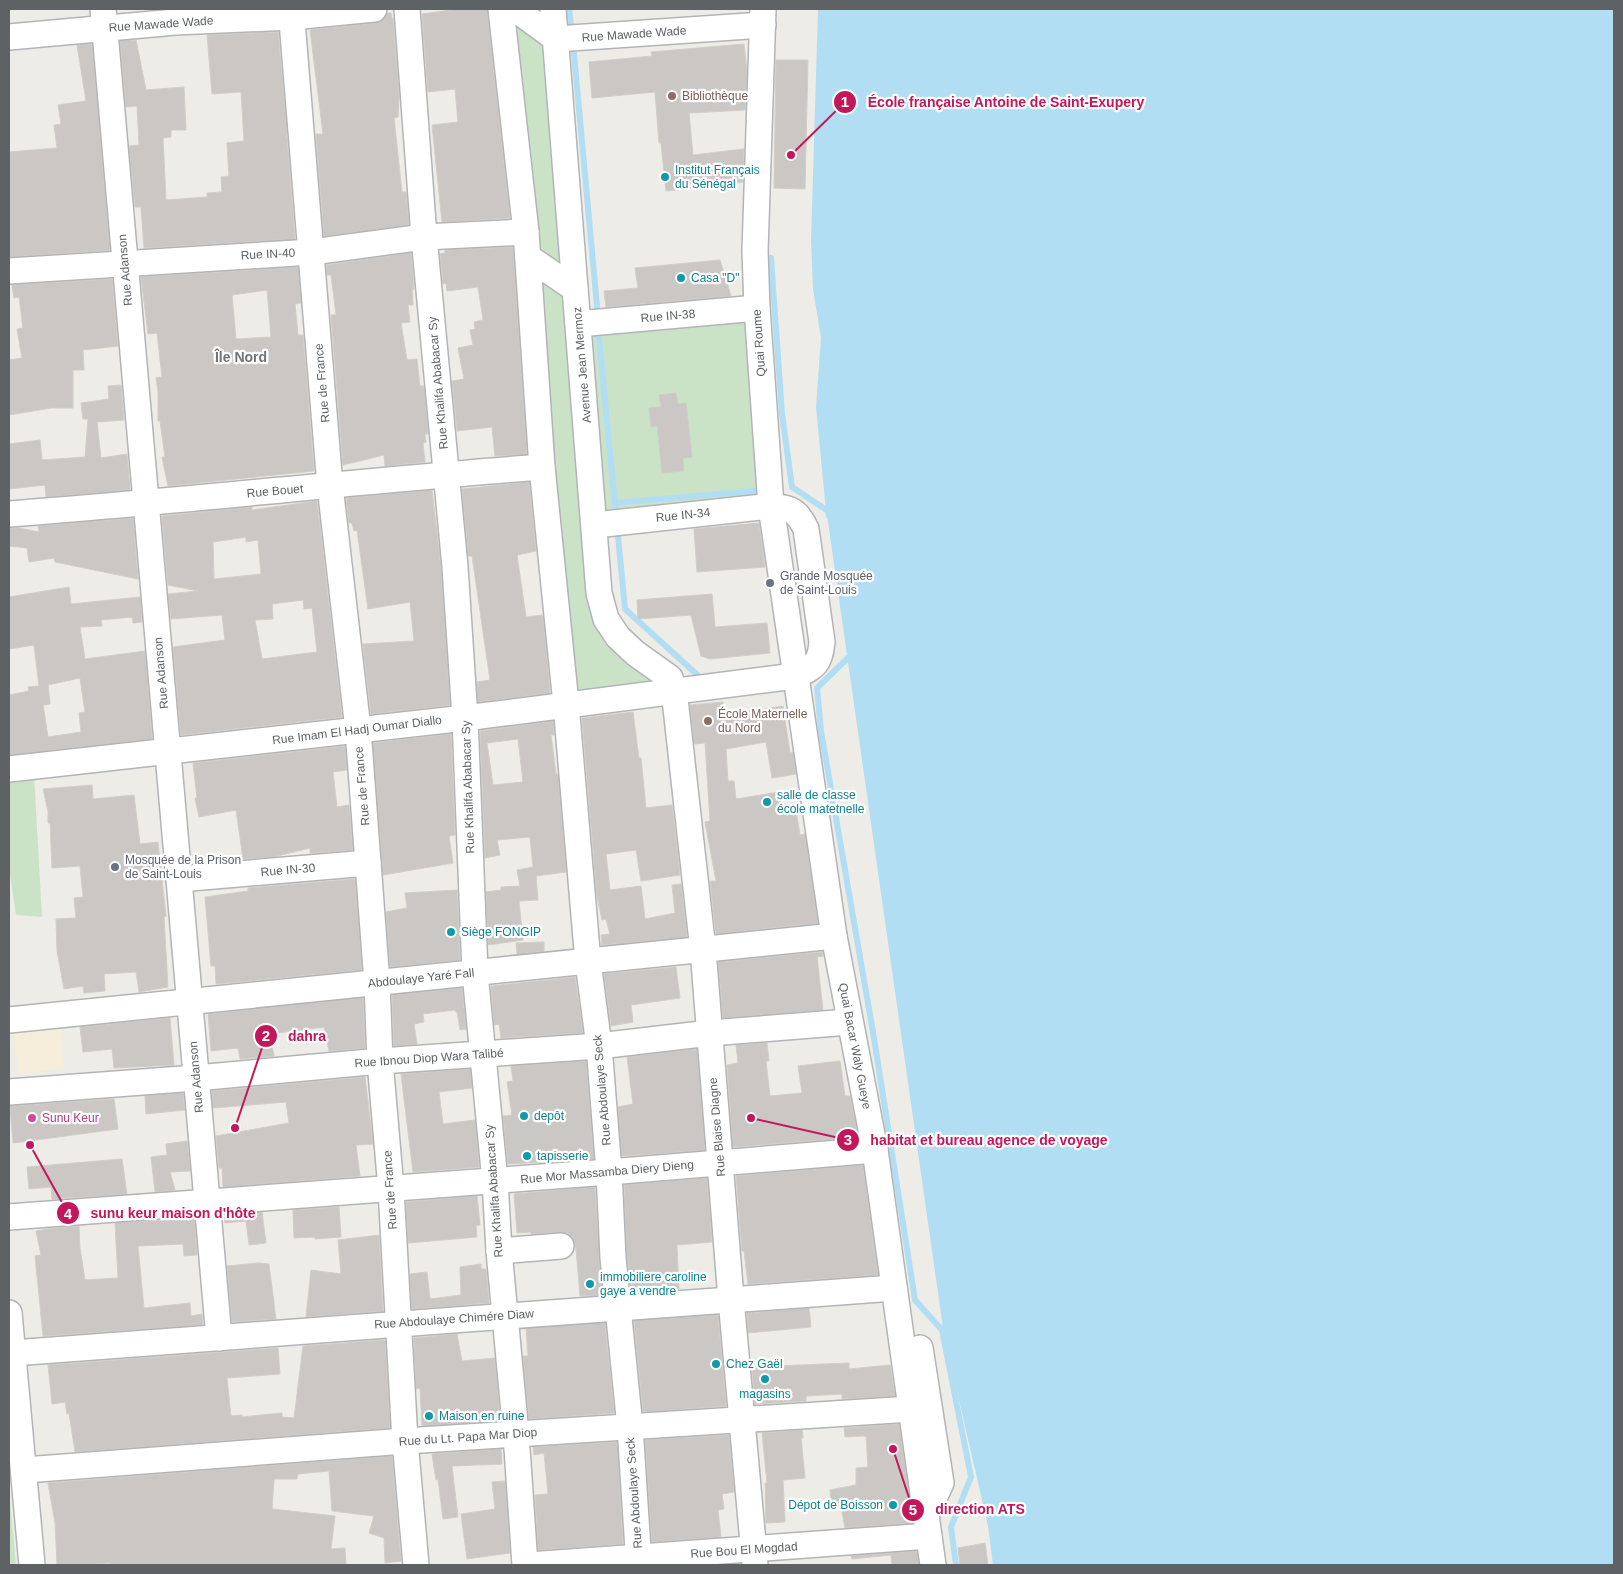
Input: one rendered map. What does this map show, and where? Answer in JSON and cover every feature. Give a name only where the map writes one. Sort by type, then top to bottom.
[{"type":"street","name":"Rue Mawade Wade","points":[[9,37],[104,18],[374,9]]},
{"type":"street","name":"Rue Khalifa Ababacar Sy","points":[[407,9],[424,237],[455,567],[465,718],[475,973],[495,1181],[504,1316],[516,1434],[525,1565]]},
{"type":"street","points":[[501,9],[526,232],[542,467],[566,704]]},
{"type":"street","points":[[515,9],[556,39]]},
{"type":"street","name":"Avenue Jean Mermoz","points":[[553,9],[599,593],[606,619],[618,637],[635,653],[670,678],[674,690]]},
{"type":"street","name":"Rue de France","points":[[292,13],[330,486],[358,729],[377,983],[380,1060],[391,1189],[405,1441],[416,1565]]},
{"type":"street","name":"Rue Mawade Wade","points":[[556,39],[763,17]]},
{"type":"street","name":"Quai Roume","points":[[763,17],[756,186],[755,250],[757,308],[771,506],[795,676]]},
{"type":"street","name":"Rue Adanson","points":[[104,18],[178,879],[220,1338]]},
{"type":"street","name":"Rue IN-40","points":[[9,271],[312,252],[424,237],[526,232]]},
{"type":"street","points":[[528,258],[575,289]]},
{"type":"street","name":"Rue IN-38","points":[[578,324],[757,308]]},
{"type":"street","name":"Rue Bouet","points":[[9,514],[146,504],[446,474],[542,467]]},
{"type":"street","name":"Rue IN-34","points":[[595,524],[771,506]]},
{"type":"street","name":"Rue Imam El Hadj Oumar Diallo","points":[[9,769],[465,718],[795,676]]},
{"type":"street","name":"Quai Bacar Waly Gueye","points":[[795,676],[834,936],[875,1150],[933,1565]]},
{"type":"street","name":"Rue Blaise Diagne","points":[[674,690],[703,950],[731,1299],[755,1557]]},
{"type":"street","name":"Rue Abdoulaye Seck","points":[[566,704],[588,962],[599,1046],[609,1172],[613,1258],[630,1427],[639,1561]]},
{"type":"street","name":"Rue IN-30","points":[[178,879],[368,863]]},
{"type":"street","name":"Abdoulaye Yaré Fall","points":[[9,1020],[834,936]]},
{"type":"street","name":"Rue Ibnou Diop Wara Talibé","points":[[9,1092],[196,1078],[380,1060],[599,1046],[710,1033],[849,1022]]},
{"type":"street","name":"Rue Mor Massamba Diery Dieng","points":[[9,1217],[495,1181],[875,1150]]},
{"type":"street","points":[[499,1251],[561,1246]]},
{"type":"street","name":"Rue Abdoulaye Chimére Diaw","points":[[13,1353],[399,1323],[894,1288]]},
{"type":"street","points":[[9,1313],[32,1565]]},
{"type":"street","points":[[898,1314],[918,1336],[941,1483],[927,1525]]},
{"type":"street","name":"Rue du Lt. Papa Mar Diop","points":[[24,1470],[405,1441],[911,1409]]},
{"type":"street","name":"Rue Bou El Mogdad","points":[[529,1565],[755,1557],[927,1525]]},
{"type":"green space","points":[[507,9],[545,9],[593,607],[669,686],[571,698]]},
{"type":"green space","points":[[750,316],[761,501],[605,514],[591,330]]},
{"type":"green space","points":[[34,775],[42,917],[16,915],[9,868],[9,778]]},
{"type":"green space","points":[[9,1488],[16,1565],[9,1565]]},
{"type":"sand","points":[[60,1024],[64,1068],[19,1074],[12,1027]]},
{"type":"water","points":[[818,9],[1614,9],[1614,1565],[993,1565],[988,1526],[944,1335],[825,501],[816,407],[821,338],[813,289],[811,240]]},
{"type":"building","points":[[458,9],[487,9],[510,218],[442,222],[432,125],[458,122],[455,89],[428,92],[422,14]]},
{"type":"building","points":[[387,13],[391,13],[393,18],[399,96],[398,117],[394,118],[402,192],[406,192],[409,225],[324,236],[316,134],[323,134],[310,30],[375,23],[383,20]]},
{"type":"building","points":[[278,32],[295,239],[144,248],[141,207],[135,207],[129,146],[139,145],[137,106],[126,107],[120,41],[136,40],[146,90],[184,87],[186,130],[171,130],[171,137],[163,138],[166,200],[207,197],[207,193],[222,192],[221,177],[229,176],[227,143],[244,141],[241,92],[212,94],[207,35]]},
{"type":"building","points":[[92,44],[110,250],[9,257],[9,152],[57,148],[54,125],[61,124],[58,105],[86,101],[77,45]]},
{"type":"building","points":[[744,44],[747,72],[745,110],[689,113],[693,155],[744,149],[743,182],[666,191],[661,143],[659,143],[655,92],[592,98],[589,62],[652,56],[651,52]]},
{"type":"building","points":[[776,60],[808,60],[805,189],[774,188]]},
{"type":"building","points":[[513,247],[527,454],[495,456],[492,427],[457,431],[452,381],[464,379],[458,348],[473,345],[470,330],[475,329],[474,322],[483,320],[478,287],[447,291],[446,283],[443,284],[440,254],[445,253],[445,250]]},
{"type":"building","points":[[411,253],[414,289],[412,290],[413,305],[408,305],[410,322],[401,323],[407,360],[417,359],[420,386],[424,386],[428,434],[425,434],[426,442],[423,443],[425,462],[385,466],[384,455],[343,465],[331,315],[336,315],[331,275],[327,275],[326,265]]},
{"type":"building","name":"Casa \"D\"","points":[[720,260],[731,296],[606,307],[604,291],[638,288],[635,268]]},
{"type":"building","points":[[298,267],[301,303],[295,304],[298,335],[303,335],[314,471],[168,486],[162,457],[165,457],[160,421],[158,421],[156,378],[162,377],[157,333],[148,334],[141,277]],"holes":[[[267,290],[271,337],[236,339],[232,295]]]},
{"type":"building","points":[[112,279],[118,346],[83,350],[84,370],[73,370],[73,408],[51,408],[9,415],[9,360],[22,358],[17,329],[23,328],[19,297],[14,298],[12,285]]},
{"type":"building","points":[[121,385],[124,420],[97,422],[101,458],[127,454],[130,490],[46,497],[45,485],[9,489],[9,444],[40,440],[42,460],[85,457],[88,419],[83,419],[81,403],[109,399],[108,386]]},
{"type":"building","points":[[676,393],[678,404],[686,403],[692,457],[683,458],[684,471],[662,473],[657,426],[651,427],[649,408],[661,407],[659,395]]},
{"type":"building","points":[[529,482],[536,551],[517,555],[526,617],[543,615],[550,693],[478,702],[477,682],[490,680],[472,556],[468,556],[462,489]]},
{"type":"building","points":[[432,490],[441,568],[450,705],[371,714],[363,644],[414,641],[410,602],[368,609],[357,530],[354,531],[352,523],[349,523],[346,498]]},
{"type":"building","points":[[317,501],[342,717],[181,735],[173,647],[225,640],[222,615],[171,619],[168,594],[198,591],[168,585],[162,516],[252,507],[252,510]],"holes":[[[246,537],[246,542],[258,540],[261,574],[214,579],[213,542]],[[303,600],[304,609],[312,608],[317,652],[262,659],[255,620],[273,619],[272,604]]]},
{"type":"building","points":[[133,518],[138,579],[55,562],[54,558],[29,562],[27,548],[9,546],[9,528],[39,532],[38,526]]},
{"type":"building","points":[[759,523],[765,567],[697,572],[694,529]]},
{"type":"building","points":[[69,587],[71,604],[140,597],[142,622],[133,623],[132,617],[101,620],[102,626],[80,627],[85,659],[145,651],[152,739],[9,755],[9,695],[29,691],[28,687],[39,686],[34,645],[9,649],[9,597]],"holes":[[[80,678],[85,712],[79,713],[81,732],[48,737],[43,705],[50,704],[48,685]]]},
{"type":"building","points":[[712,594],[715,627],[767,623],[770,653],[710,659],[701,656],[691,615],[638,619],[637,600]]},
{"type":"building","points":[[723,702],[724,715],[783,706],[790,753],[793,752],[796,774],[772,778],[766,742],[726,749],[728,781],[734,781],[736,799],[779,792],[782,812],[796,810],[800,835],[805,834],[818,923],[716,934],[710,881],[716,881],[705,822],[710,821],[705,743],[694,744],[690,705]]},
{"type":"building","points":[[633,712],[639,758],[641,758],[646,808],[672,805],[680,875],[641,881],[636,850],[606,854],[610,890],[641,886],[645,919],[675,913],[672,885],[681,884],[687,937],[602,945],[601,935],[610,934],[606,919],[602,920],[597,896],[582,718]]},
{"type":"building","points":[[553,721],[554,735],[551,735],[556,774],[558,774],[566,872],[536,876],[538,900],[519,901],[523,940],[488,945],[486,892],[501,890],[501,887],[520,886],[517,870],[533,867],[530,837],[497,840],[500,855],[485,858],[480,731]],"holes":[[[518,739],[523,782],[493,785],[487,743]]]},
{"type":"building","points":[[451,734],[455,835],[449,836],[453,863],[383,875],[373,743]]},
{"type":"building","points":[[345,746],[347,770],[333,772],[337,807],[349,805],[353,850],[310,853],[310,848],[273,857],[243,859],[236,810],[199,817],[195,798],[197,798],[193,763]]},
{"type":"building","points":[[92,785],[93,799],[134,795],[140,844],[158,842],[166,916],[164,917],[168,987],[139,992],[136,972],[104,974],[105,991],[84,993],[83,986],[64,989],[57,951],[56,919],[76,918],[74,898],[83,897],[80,866],[52,868],[50,823],[48,823],[48,811],[43,789]]},
{"type":"building","points":[[355,879],[362,970],[216,984],[215,966],[211,966],[205,897],[248,891],[248,888]]},
{"type":"building","points":[[457,890],[460,960],[390,967],[386,912],[407,908],[405,893]]},
{"type":"building","points":[[544,942],[544,951],[517,954],[516,943]]},
{"type":"building","points":[[822,952],[823,956],[817,957],[823,1010],[723,1018],[718,962]]},
{"type":"building","points":[[676,967],[680,998],[631,1005],[633,1022],[611,1026],[604,974]]},
{"type":"building","points":[[575,977],[583,1033],[501,1038],[499,1024],[494,1025],[491,986]]},
{"type":"building","points":[[462,988],[466,1029],[460,1030],[455,1010],[423,1014],[424,1022],[414,1024],[417,1044],[394,1046],[392,995]]},
{"type":"building","points":[[363,998],[365,1048],[329,1051],[324,1027],[270,1034],[274,1056],[240,1059],[238,1048],[211,1051],[208,1014]]},
{"type":"building","points":[[170,1018],[174,1065],[114,1068],[112,1049],[83,1052],[80,1027]]},
{"type":"building","points":[[767,1043],[769,1061],[766,1061],[770,1096],[802,1093],[798,1066],[840,1061],[845,1096],[850,1096],[858,1137],[733,1147],[727,1065],[738,1063],[736,1045]]},
{"type":"building","points":[[697,1049],[705,1150],[622,1156],[618,1107],[633,1104],[627,1057]]},
{"type":"building","points":[[586,1061],[594,1159],[508,1164],[503,1116],[512,1115],[507,1082],[513,1081],[511,1066]]},
{"type":"building","points":[[470,1069],[472,1088],[439,1092],[443,1124],[475,1120],[479,1167],[413,1172],[401,1074]]},
{"type":"building","points":[[365,1077],[373,1144],[356,1145],[360,1176],[223,1187],[222,1168],[219,1168],[216,1136],[289,1123],[286,1102],[213,1108],[212,1091]]},
{"type":"building","points":[[183,1093],[185,1110],[146,1114],[145,1096]]},
{"type":"building","points":[[114,1099],[118,1129],[13,1143],[10,1106]]},
{"type":"building","points":[[187,1141],[190,1171],[170,1172],[175,1190],[155,1192],[151,1157],[167,1155],[166,1144]]},
{"type":"building","points":[[122,1159],[127,1194],[52,1199],[51,1187],[29,1189],[27,1167]]},
{"type":"building","points":[[863,1165],[878,1275],[748,1284],[744,1251],[742,1251],[736,1176]]},
{"type":"building","points":[[707,1178],[712,1242],[677,1245],[679,1289],[631,1292],[627,1257],[624,1185]]},
{"type":"building","points":[[595,1187],[602,1295],[580,1296],[576,1248],[573,1238],[568,1233],[560,1232],[517,1233],[514,1194]]},
{"type":"building","points":[[477,1196],[480,1225],[476,1226],[477,1237],[408,1243],[406,1202]]},
{"type":"building","points":[[339,1207],[341,1237],[294,1238],[293,1210]]},
{"type":"building","points":[[262,1212],[266,1243],[249,1245],[246,1221],[225,1223],[225,1215]]},
{"type":"building","points":[[194,1218],[197,1255],[184,1256],[183,1244],[138,1246],[144,1308],[190,1303],[191,1316],[202,1314],[203,1325],[43,1336],[35,1256],[41,1255],[36,1231],[79,1226],[85,1280],[118,1278],[115,1223]]},
{"type":"building","points":[[379,1235],[383,1311],[306,1317],[311,1270],[341,1274],[338,1240]]},
{"type":"building","points":[[258,1263],[269,1264],[276,1319],[232,1322],[227,1266]]},
{"type":"building","points":[[481,1264],[481,1269],[486,1269],[489,1303],[412,1309],[410,1274],[427,1272],[430,1299],[461,1295],[460,1267]]},
{"type":"building","points":[[809,1308],[811,1327],[748,1333],[747,1313]]},
{"type":"building","points":[[718,1315],[726,1406],[643,1412],[634,1321]]},
{"type":"building","points":[[605,1323],[614,1413],[529,1419],[523,1356],[528,1356],[526,1329]]},
{"type":"building","points":[[457,1334],[462,1361],[495,1358],[500,1421],[422,1426],[420,1388],[416,1389],[414,1338]]},
{"type":"building","points":[[385,1340],[390,1428],[75,1452],[69,1413],[67,1414],[65,1402],[52,1404],[48,1365],[278,1348],[280,1374],[227,1378],[231,1416],[242,1415],[242,1417],[282,1413],[282,1417],[294,1418],[303,1346]]},
{"type":"building","points":[[849,1363],[849,1369],[890,1365],[895,1396],[842,1399],[842,1394],[806,1396],[806,1401],[755,1404],[752,1367]]},
{"type":"building","points":[[899,1424],[913,1523],[845,1528],[841,1506],[831,1507],[830,1490],[856,1485],[856,1468],[868,1467],[866,1436],[845,1437],[844,1428]]},
{"type":"building","points":[[802,1430],[805,1478],[783,1480],[785,1522],[766,1523],[765,1483],[767,1483],[762,1433]]},
{"type":"building","points":[[729,1435],[734,1492],[722,1494],[724,1509],[718,1510],[721,1537],[652,1542],[645,1440]]},
{"type":"building","points":[[617,1442],[623,1544],[538,1550],[535,1495],[548,1494],[544,1453],[534,1455],[533,1447]]},
{"type":"building","points":[[501,1449],[502,1464],[452,1466],[458,1517],[443,1519],[438,1479],[436,1480],[432,1454]]},
{"type":"building","points":[[392,1456],[401,1561],[385,1563],[384,1538],[369,1533],[374,1516],[332,1511],[329,1471],[298,1474],[297,1479],[274,1479],[272,1509],[335,1516],[331,1549],[345,1548],[346,1565],[110,1565],[110,1563],[57,1565],[55,1523],[48,1483]]},
{"type":"building","points":[[505,1481],[510,1553],[467,1559],[461,1514],[495,1509],[492,1482]]},
{"type":"building","points":[[985,1543],[988,1565],[960,1565],[958,1548]]},
{"type":"building","points":[[917,1551],[919,1565],[892,1565],[891,1555],[852,1559],[851,1556]]},
{"type":"waterway","points":[[569,9],[572,33]]},
{"type":"waterway","points":[[573,43],[598,317]]},
{"type":"waterway","points":[[771,258],[782,414],[792,487],[828,511],[829,516]]},
{"type":"waterway","points":[[598,327],[616,516]]},
{"type":"waterway","points":[[615,503],[765,490]]},
{"type":"waterway","points":[[617,526],[625,609],[704,681]]},
{"type":"waterway","points":[[852,654],[817,688],[821,731],[874,1038],[915,1300],[942,1330],[971,1477],[951,1527],[956,1565]]},
{"type":"waterway","points":[[803,927],[828,924]]},
{"type":"place","name":"Bibliothèque","points":[[672,96]]},
{"type":"place","name":"École française Antoine de Saint-Exupery","points":[[791,155]]},
{"type":"place","name":"Institut Français du Sénégal","points":[[665,177]]},
{"type":"place","name":"Casa \"D\"","points":[[681,278]]},
{"type":"place","name":"Grande Mosquée de Saint-Louis","points":[[770,583]]},
{"type":"place","name":"École Maternelle du Nord","points":[[708,721]]},
{"type":"place","name":"salle de classe école matetnelle","points":[[767,802]]},
{"type":"place","name":"Mosquée de la Prison de Saint-Louis","points":[[115,867]]},
{"type":"place","name":"Siège FONGIP","points":[[451,932]]},
{"type":"place","name":"depôt","points":[[524,1116]]},
{"type":"place","name":"Sunu Keur","points":[[32,1118]]},
{"type":"place","name":"habitat et bureau agence de voyage","points":[[751,1118]]},
{"type":"place","name":"dahra","points":[[235,1128]]},
{"type":"place","name":"sunu keur maison d'hôte","points":[[30,1145]]},
{"type":"place","name":"tapisserie","points":[[527,1156]]},
{"type":"place","name":"immobiliere caroline gaye a vendre","points":[[590,1284]]},
{"type":"place","name":"Chez Gaël","points":[[716,1364]]},
{"type":"place","name":"magasins","points":[[765,1379]]},
{"type":"place","name":"Maison en ruine","points":[[429,1416]]},
{"type":"place","name":"direction ATS","points":[[893,1449]]},
{"type":"place","name":"Dépot de Boisson","points":[[893,1505]]},
{"type":"district","name":"Île Nord","points":[[241,357]]}]
